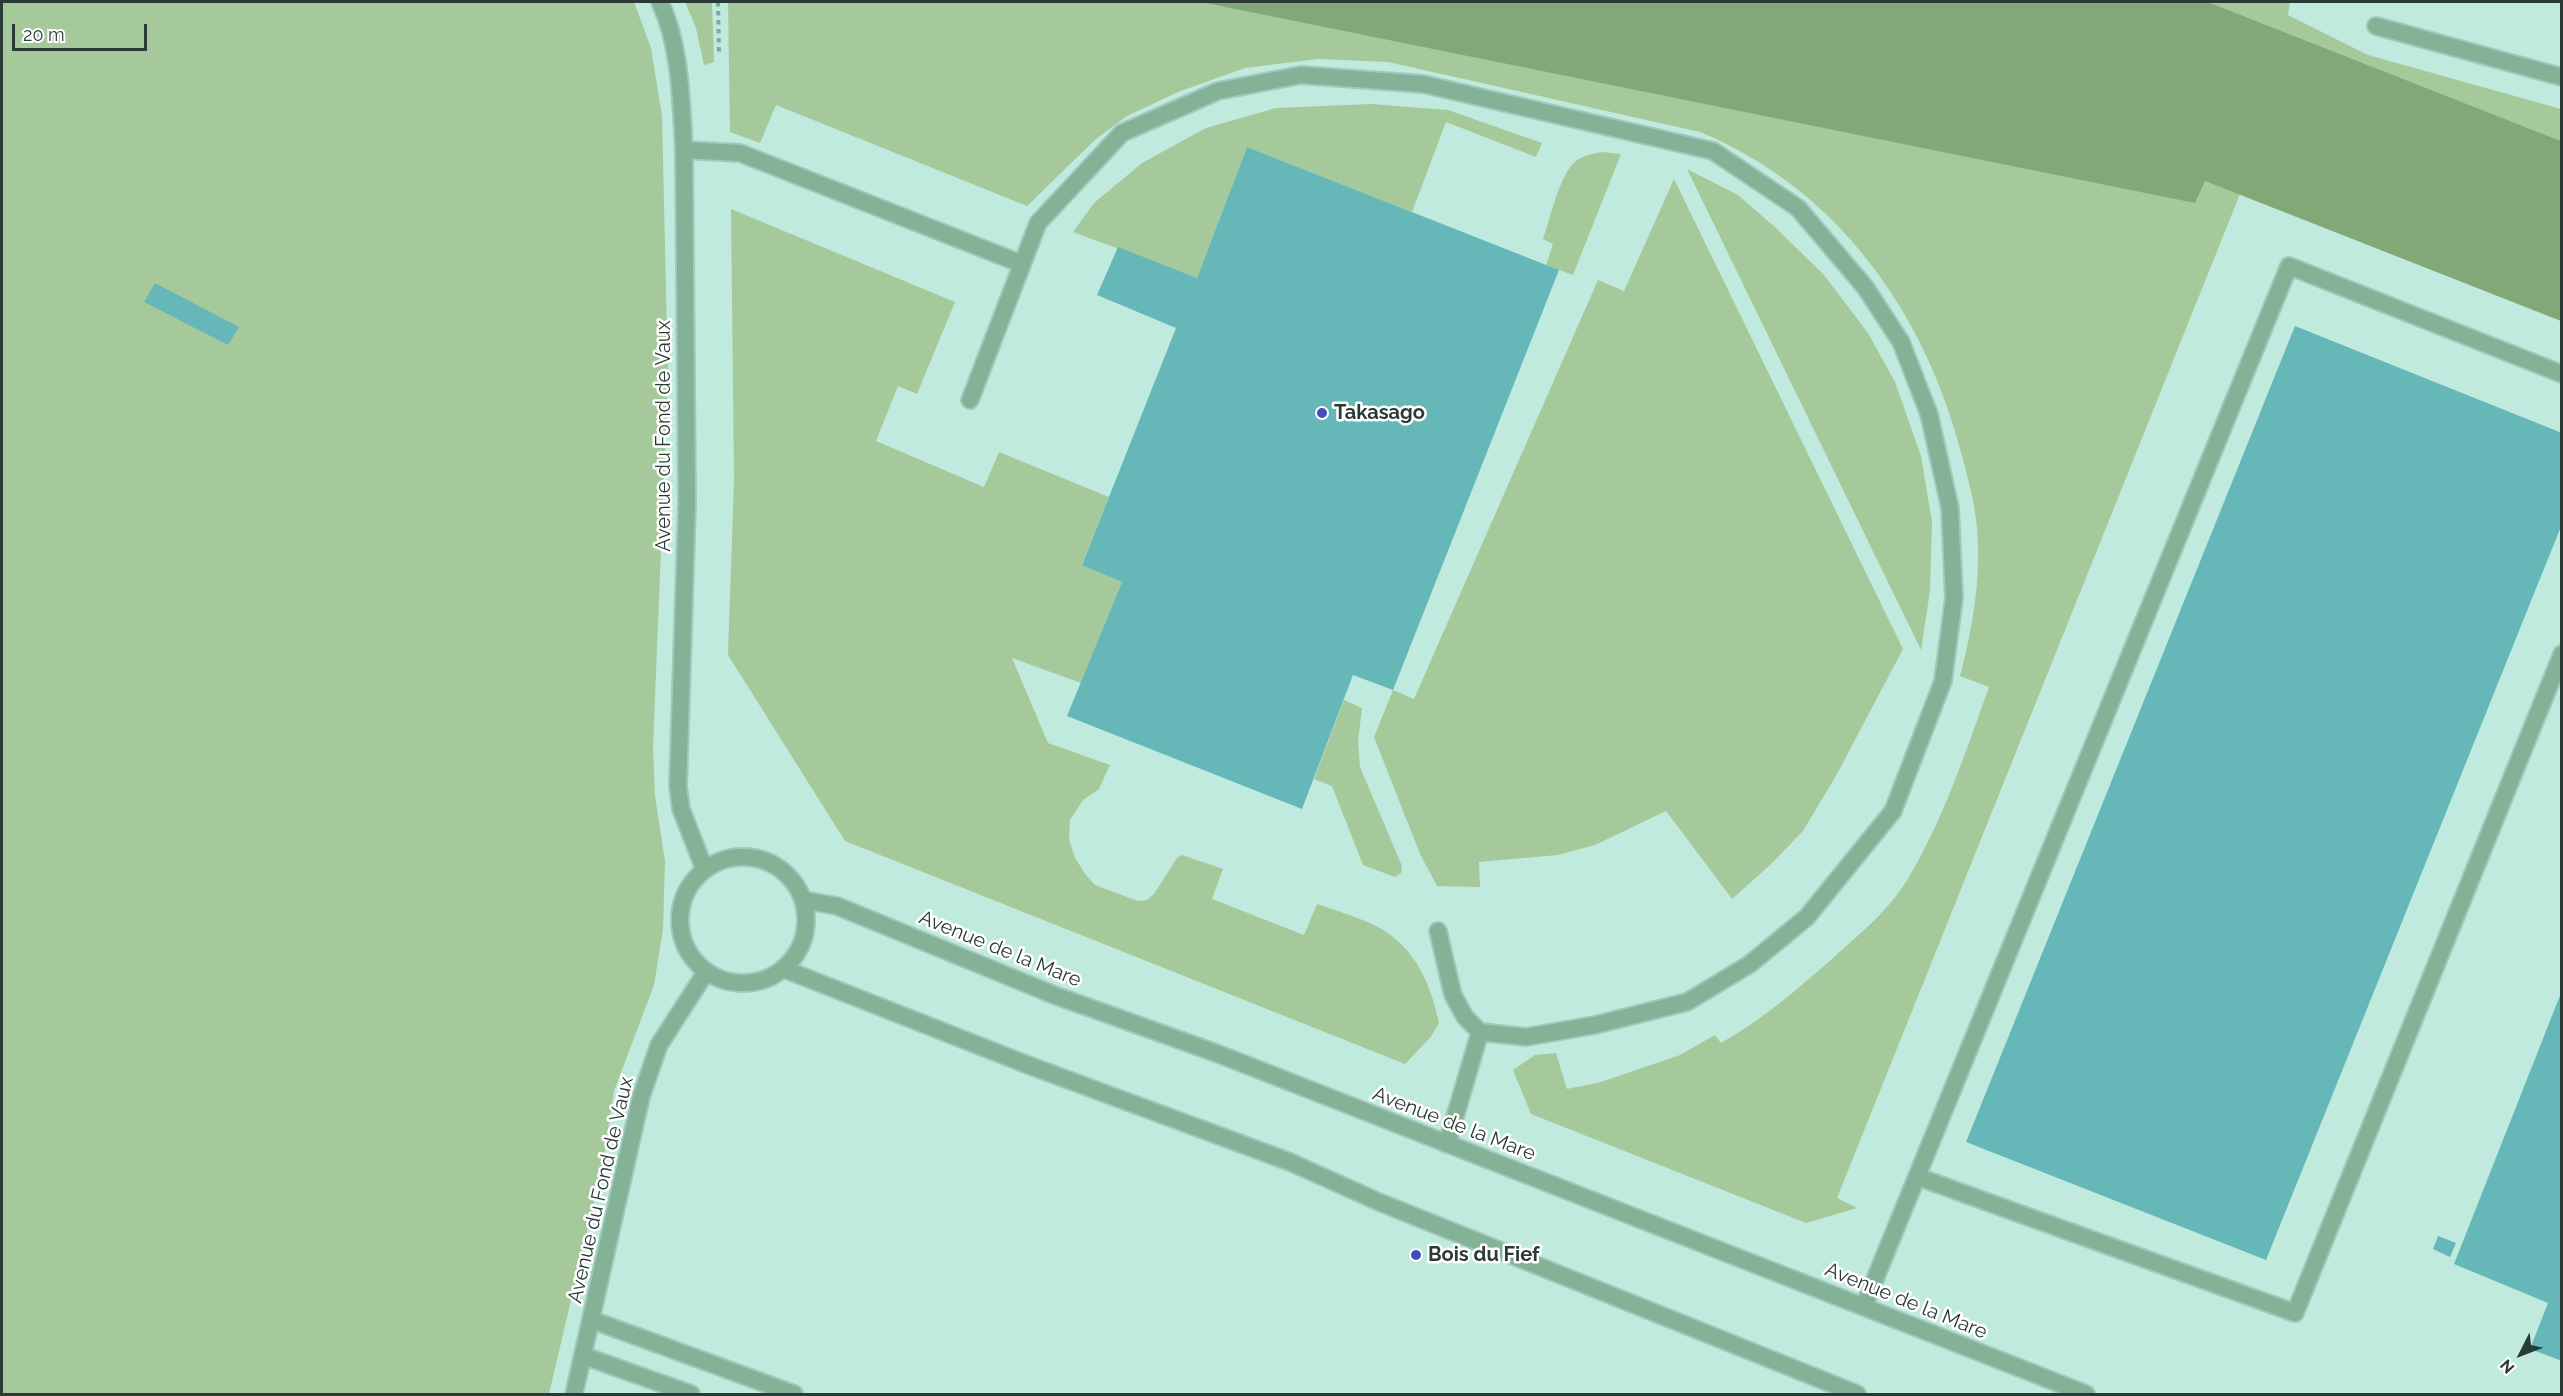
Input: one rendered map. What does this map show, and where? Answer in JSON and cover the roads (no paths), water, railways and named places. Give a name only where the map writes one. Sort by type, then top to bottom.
[{"type":"street","name":"Avenue du Fond de Vaux","points":[[660,2],[674,44],[681,94],[684,150],[687,504],[678,786],[681,809],[704,868]]},
{"type":"street","points":[[2376,26],[2562,77]]},
{"type":"street","points":[[970,400],[1038,223],[1122,133],[1218,91],[1301,75],[1423,84],[1713,151],[1798,208],[1865,287],[1901,342],[1929,414],[1950,508],[1954,598],[1943,681],[1893,811],[1807,917],[1750,964],[1687,1002],[1595,1025],[1526,1036],[1480,1032],[1465,1017],[1453,995],[1438,931]]},
{"type":"street","points":[[684,150],[740,153],[1022,264]]},
{"type":"street","points":[[1864,1306],[2289,266],[2562,374]]},
{"type":"street","points":[[1918,1177],[2295,1313],[2562,654]]},
{"type":"street","points":[[735,856],[758,857],[772,863],[790,876],[803,900],[807,912],[805,934],[798,951],[784,969],[765,980],[743,984],[727,981],[706,972],[692,959],[682,939],[680,909],[689,885],[704,868],[714,862],[735,856]]},
{"type":"street","name":"Avenue de la Mare","points":[[803,900],[837,906],[1054,995],[1216,1053],[2086,1395]]},
{"type":"street","points":[[784,969],[1028,1065],[1290,1162],[1379,1202],[1857,1395]]},
{"type":"street","name":"Avenue du Fond de Vaux","points":[[574,1395],[641,1097],[659,1045],[706,972]]},
{"type":"street","points":[[1447,1144],[1480,1032]]},
{"type":"street","points":[[592,1320],[795,1395]]},
{"type":"street","points":[[584,1356],[691,1395]]},
{"type":"place","name":"Takasago","points":[[1322,413]]},
{"type":"place","name":"Bois du Fief","points":[[1416,1255]]}]
